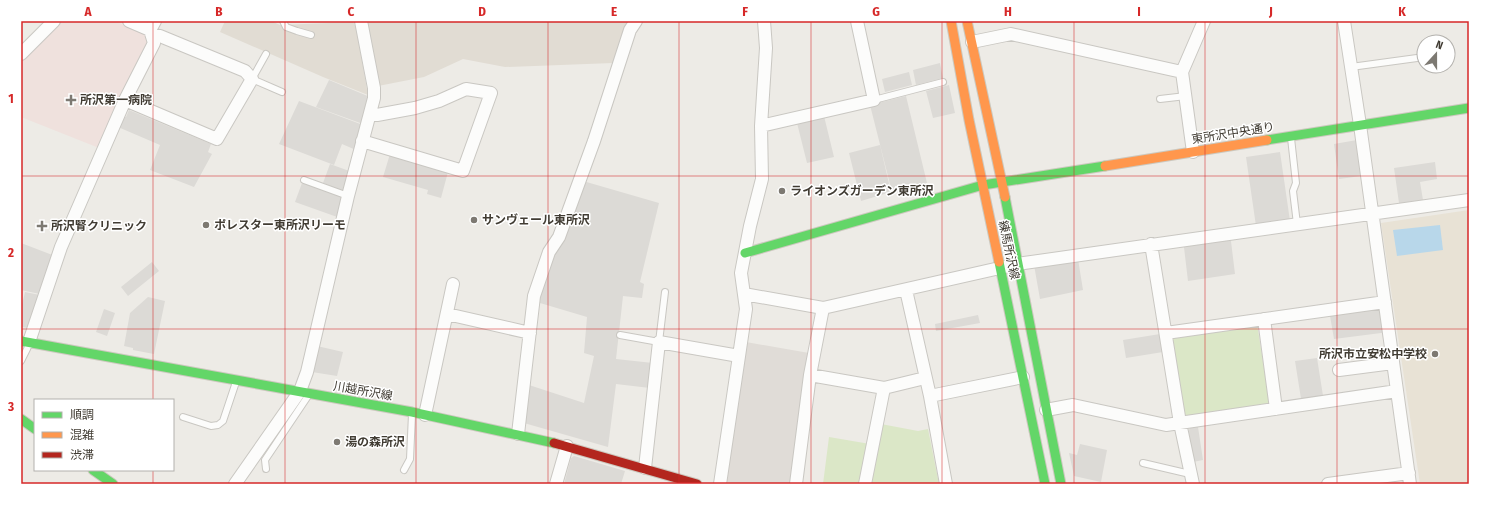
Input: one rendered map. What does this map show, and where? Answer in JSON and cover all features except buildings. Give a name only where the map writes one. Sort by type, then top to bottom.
[{"type":"main road","name":"練馬所沢線","points":[[951,21],[983,185],[1045,484]]},
{"type":"main road","name":"練馬所沢線","points":[[967,21],[1002,183],[1061,484]]},
{"type":"main road","name":"東所沢中央通り","points":[[745,253],[983,185],[1469,108]]},
{"type":"main road","name":"川越所沢線","points":[[25,342],[236,381],[305,392],[518,434],[567,446],[697,484]]},
{"type":"main road","points":[[21,419],[34,428]]},
{"type":"main road","points":[[94,471],[114,484]]},
{"type":"street","points":[[21,54],[54,21]]},
{"type":"street","points":[[125,100],[217,139],[252,79],[245,71],[160,36],[152,29],[129,21]]},
{"type":"street","points":[[235,484],[305,392],[308,372],[348,196],[374,98],[374,88],[361,21]]},
{"type":"street","points":[[518,434],[534,296],[549,252],[559,237],[594,140],[630,30],[636,21]]},
{"type":"street","points":[[720,484],[746,309],[742,273],[745,253],[762,179],[761,126],[766,48],[764,21]]},
{"type":"street","points":[[761,126],[874,100],[857,21]]},
{"type":"street","points":[[1193,152],[1182,72],[1204,21]]},
{"type":"street","points":[[1328,484],[1410,479],[1344,21]]},
{"type":"street","points":[[25,342],[61,247],[125,100],[154,43],[152,29]]},
{"type":"street","points":[[972,42],[1011,34],[1182,72]]},
{"type":"street","points":[[362,141],[462,171],[491,93],[466,89],[439,101],[415,108],[377,115],[370,114]]},
{"type":"street","points":[[744,294],[823,308],[1017,264],[1469,200]]},
{"type":"street","points":[[1151,244],[1180,423],[1191,479]]},
{"type":"street","points":[[425,415],[453,284]]},
{"type":"street","points":[[906,290],[930,396],[946,484]]},
{"type":"street","points":[[1166,333],[1385,302]]},
{"type":"street","points":[[796,484],[810,375],[823,308]]},
{"type":"street","points":[[447,314],[530,334]]},
{"type":"street","points":[[1264,319],[1276,408]]},
{"type":"street","points":[[645,468],[659,342],[739,356]]},
{"type":"street","points":[[1339,370],[1393,363]]},
{"type":"street","points":[[810,375],[884,388],[925,378]]},
{"type":"street","points":[[930,396],[1023,377]]},
{"type":"street","points":[[865,484],[884,388]]},
{"type":"street","points":[[1046,410],[1073,405],[1166,425],[1397,391]]},
{"type":"street","points":[[556,484],[567,446]]},
{"type":"lane","points":[[283,21],[286,27],[297,32],[311,35]]},
{"type":"lane","points":[[266,54],[252,79],[282,92]]},
{"type":"lane","points":[[1351,67],[1416,58]]},
{"type":"lane","points":[[874,100],[943,82]]},
{"type":"lane","points":[[1160,98],[1186,96]]},
{"type":"lane","points":[[1291,136],[1296,183],[1293,191],[1297,224]]},
{"type":"lane","points":[[304,180],[348,196]]},
{"type":"lane","points":[[620,336],[659,342],[665,292]]},
{"type":"lane","points":[[21,361],[27,349],[25,342]]},
{"type":"lane","points":[[183,417],[211,426],[218,426],[223,421],[236,381]]},
{"type":"lane","points":[[266,469],[265,460],[305,392]]},
{"type":"lane","points":[[404,470],[410,459],[412,412]]},
{"type":"lane","points":[[1143,463],[1191,479]]},
{"type":"shaded area","name":"所沢第一病院","points":[[60,21],[115,21],[147,35],[148,42],[99,148],[21,117],[21,60],[28,55]]},
{"type":"shaded area","points":[[225,21],[271,21],[280,25],[353,22],[356,27],[368,95],[220,32]]},
{"type":"shaded area","points":[[370,21],[631,21],[613,63],[505,67],[463,59],[424,77],[378,86],[367,24]]},
{"type":"shaded area","points":[[940,63],[943,78],[916,85],[913,70]]},
{"type":"shaded area","points":[[909,72],[912,85],[885,92],[882,79]]},
{"type":"shaded area","points":[[329,80],[370,97],[363,124],[316,107]]},
{"type":"shaded area","points":[[949,85],[955,113],[933,118],[926,91]]},
{"type":"shaded area","points":[[906,96],[927,183],[892,192],[870,105]]},
{"type":"shaded area","points":[[299,101],[363,125],[356,150],[342,144],[334,165],[279,144]]},
{"type":"shaded area","points":[[129,110],[211,144],[208,152],[212,154],[194,187],[150,170],[160,145],[118,127],[123,116],[126,117]]},
{"type":"shaded area","points":[[824,116],[834,157],[807,163],[797,123]]},
{"type":"shaded area","points":[[1357,140],[1361,176],[1339,179],[1334,144]]},
{"type":"shaded area","points":[[880,145],[891,192],[861,201],[849,153]]},
{"type":"shaded area","points":[[1280,152],[1290,221],[1256,226],[1246,157]]},
{"type":"shaded area","points":[[390,154],[448,172],[441,198],[427,194],[428,190],[383,177]]},
{"type":"shaded area","points":[[1435,162],[1437,179],[1420,182],[1424,206],[1400,210],[1394,168]]},
{"type":"shaded area","points":[[330,164],[352,172],[346,192],[323,183]]},
{"type":"shaded area","points":[[583,181],[659,203],[640,282],[644,284],[642,298],[623,296],[616,359],[653,363],[650,388],[616,384],[608,447],[524,423],[529,385],[584,403],[594,356],[584,353],[587,317],[540,303],[541,292],[553,256]]},
{"type":"shaded area","points":[[302,183],[345,198],[340,218],[295,202]]},
{"type":"shaded area","name":"所沢市立安松中学校","points":[[1469,210],[1469,484],[1420,484],[1381,223]]},
{"type":"shaded area","points":[[1230,233],[1235,274],[1188,281],[1183,239]]},
{"type":"shaded area","points":[[21,243],[55,256],[40,294],[21,290]]},
{"type":"shaded area","points":[[1078,259],[1083,290],[1040,299],[1034,265]]},
{"type":"shaded area","points":[[152,262],[159,271],[128,296],[121,287]]},
{"type":"shaded area","points":[[25,292],[40,295],[29,328],[21,327],[21,309]]},
{"type":"shaded area","points":[[148,297],[165,301],[154,354],[133,350],[133,348],[124,346],[130,313]]},
{"type":"shaded area","points":[[1385,302],[1389,332],[1334,339],[1329,310]]},
{"type":"shaded area","points":[[104,309],[115,313],[107,336],[96,332]]},
{"type":"shaded area","points":[[978,315],[980,323],[936,331],[935,324]]},
{"type":"shaded area","points":[[1160,334],[1163,352],[1126,358],[1123,340]]},
{"type":"shaded area","points":[[746,342],[809,353],[791,484],[734,484],[724,481]]},
{"type":"shaded area","points":[[317,346],[343,352],[337,376],[312,372]]},
{"type":"shaded area","points":[[1317,358],[1324,402],[1302,405],[1295,361]]},
{"type":"shaded area","points":[[1198,427],[1203,460],[1193,462],[1188,432],[1190,428]]},
{"type":"shaded area","points":[[1080,444],[1107,450],[1101,482],[1074,476],[1069,453],[1077,455]]},
{"type":"shaded area","points":[[574,456],[625,471],[621,484],[564,484],[571,458]]},
{"type":"green space","points":[[1257,324],[1270,405],[1185,416],[1172,337]]},
{"type":"green space","points":[[881,424],[918,431],[928,429],[939,484],[869,484]]},
{"type":"green space","points":[[829,437],[870,444],[862,484],[823,484]]},
{"type":"water","points":[[1440,225],[1443,250],[1397,256],[1393,230]]},
{"type":"traffic: fast","points":[[1267,140],[1469,108]]},
{"type":"traffic: fast","points":[[745,253],[983,185],[1105,166]]},
{"type":"traffic: fast","points":[[1005,197],[1061,484]]},
{"type":"traffic: fast","points":[[999,262],[1045,484]]},
{"type":"traffic: fast","points":[[21,341],[412,412],[554,443]]},
{"type":"traffic: fast","points":[[21,419],[34,428]]},
{"type":"traffic: fast","points":[[94,471],[113,484]]},
{"type":"traffic: slow","points":[[951,21],[969,120],[999,262]]},
{"type":"traffic: slow","points":[[967,21],[1005,197]]},
{"type":"traffic: slow","points":[[1105,166],[1267,140]]},
{"type":"traffic: jam","points":[[554,443],[697,484]]},
{"type":"place","name":"所沢第一病院","points":[[71,100]]},
{"type":"place","name":"ライオンズガーデン東所沢","points":[[782,191]]},
{"type":"place","name":"サンヴェール東所沢","points":[[474,220]]},
{"type":"place","name":"ポレスター東所沢リーモ","points":[[206,225]]},
{"type":"place","name":"所沢腎クリニック","points":[[42,226]]},
{"type":"place","name":"所沢市立安松中学校","points":[[1435,354]]},
{"type":"place","name":"湯の森所沢","points":[[337,442]]}]
